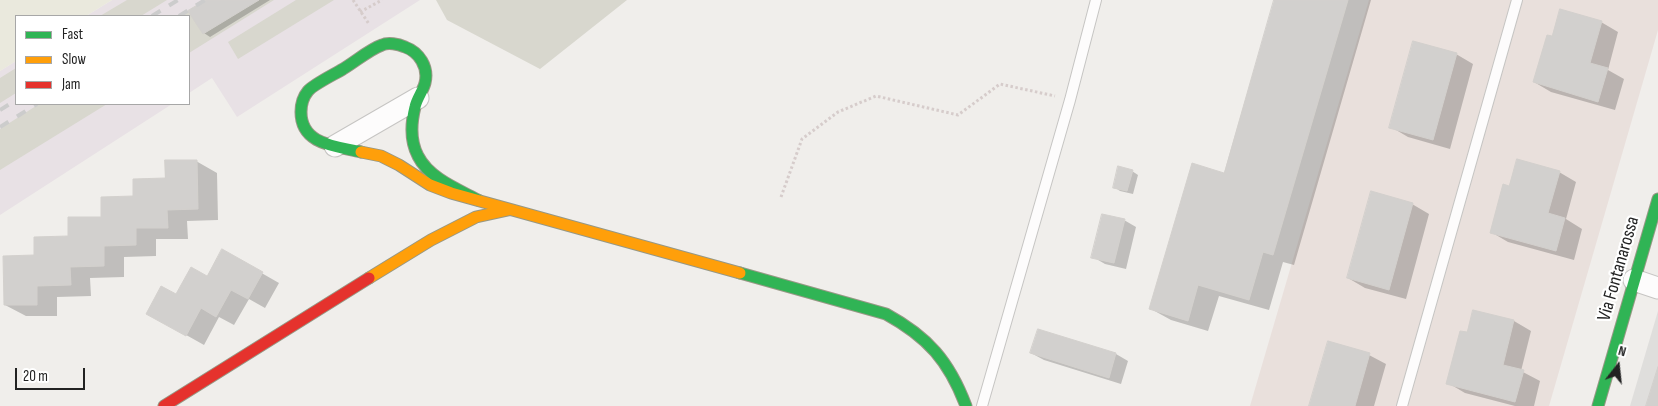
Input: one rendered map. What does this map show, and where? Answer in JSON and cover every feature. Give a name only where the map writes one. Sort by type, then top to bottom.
[{"type":"street","points":[[478,200],[438,177],[422,163],[414,147],[412,131],[418,98],[424,88],[426,76],[423,64],[417,54],[407,46],[395,43],[383,44],[308,91],[301,104],[301,120],[308,133],[320,142],[381,156],[400,165],[430,185],[478,200],[512,210],[886,314],[903,322],[924,338],[944,359],[958,382],[966,406]]},
{"type":"street","points":[[335,146],[418,98]]},
{"type":"street","name":"Via Fontanarossa","points":[[1598,406],[1658,199]]},
{"type":"street","points":[[164,406],[431,240],[476,217],[512,210]]},
{"type":"street","points":[[1634,280],[1658,288]]},
{"type":"lane","points":[[982,406],[1070,100],[1096,0]]},
{"type":"lane","points":[[1402,406],[1517,0]]},
{"type":"path","points":[[354,0],[360,12],[382,0]]},
{"type":"path","points":[[781,197],[802,139],[838,112],[876,96],[958,115],[1000,84],[1070,100]]},
{"type":"shaded area","points":[[0,0],[112,0],[88,15],[15,15],[15,62],[0,71]]},
{"type":"shaded area","points":[[112,0],[420,0],[237,117],[212,78],[190,92],[190,15],[88,15]]},
{"type":"shaded area","points":[[127,0],[167,0],[143,15],[102,15]]},
{"type":"shaded area","points":[[206,0],[274,0],[190,52],[190,15],[181,15]]},
{"type":"shaded area","points":[[296,0],[334,0],[238,59],[228,42]]},
{"type":"shaded area","points":[[436,0],[627,0],[540,69],[447,20]]},
{"type":"shaded area","points":[[1369,0],[1658,0],[1658,30],[1549,406],[1250,406]]},
{"type":"shaded area","points":[[15,62],[15,105],[170,105],[0,215],[0,71]]},
{"type":"shaded area","points":[[15,69],[15,94],[0,103],[0,78]]},
{"type":"shaded area","points":[[37,105],[105,105],[0,170],[0,129]]},
{"type":"shaded area","points":[[1658,311],[1658,406],[1630,406]]},
{"type":"building","points":[[206,0],[259,0],[203,34],[188,11]]},
{"type":"building","points":[[1274,0],[1348,0],[1273,255],[1263,252],[1249,300],[1198,285],[1188,321],[1149,309],[1192,163],[1224,173]]},
{"type":"building","points":[[1560,9],[1602,21],[1590,63],[1608,68],[1598,102],[1533,82],[1547,35],[1552,36]]},
{"type":"building","points":[[1413,41],[1457,53],[1433,140],[1389,128]]},
{"type":"building","points":[[1517,159],[1560,171],[1548,213],[1565,218],[1556,251],[1490,233],[1503,184],[1509,186]]},
{"type":"building","points":[[165,160],[197,160],[198,209],[167,210],[168,228],[136,228],[136,245],[104,246],[104,266],[70,267],[71,285],[37,286],[37,305],[4,305],[3,256],[34,255],[34,237],[68,236],[68,217],[101,217],[101,197],[133,196],[133,179],[165,178]]},
{"type":"building","points":[[1118,166],[1133,170],[1127,191],[1113,188]]},
{"type":"building","points":[[1371,191],[1413,203],[1389,290],[1347,278]]},
{"type":"building","points":[[1102,214],[1125,219],[1114,263],[1091,258]]},
{"type":"building","points":[[222,249],[263,272],[248,299],[231,290],[216,317],[201,308],[186,336],[146,314],[161,286],[176,294],[191,267],[207,276]]},
{"type":"building","points":[[1473,310],[1514,320],[1503,365],[1524,370],[1515,402],[1446,384],[1460,331],[1467,332]]},
{"type":"building","points":[[1038,329],[1116,353],[1109,378],[1030,353]]},
{"type":"building","points":[[1328,341],[1370,353],[1355,406],[1309,406]]},
{"type":"building","points":[[1658,367],[1658,406],[1646,406]]},
{"type":"railway","points":[[154,15],[178,0]]},
{"type":"railway","points":[[181,15],[205,0]]},
{"type":"railway","points":[[0,110],[15,101]]},
{"type":"railway","points":[[0,127],[35,105]]},
{"type":"traffic: fast","points":[[361,152],[331,145],[313,138],[303,123],[301,109],[304,98],[315,85],[377,47],[384,44],[396,44],[410,49],[419,56],[426,71],[425,83],[416,104],[412,126],[415,150],[423,164],[436,177],[478,200]]},
{"type":"traffic: fast","points":[[1598,406],[1658,199]]},
{"type":"traffic: fast","points":[[740,273],[886,314],[914,332],[935,352],[952,376],[966,406]]},
{"type":"traffic: slow","points":[[361,152],[381,156],[430,185],[451,193],[740,273]]},
{"type":"traffic: slow","points":[[369,278],[431,240],[476,217],[508,210]]},
{"type":"traffic: jam","points":[[164,406],[369,278]]}]
